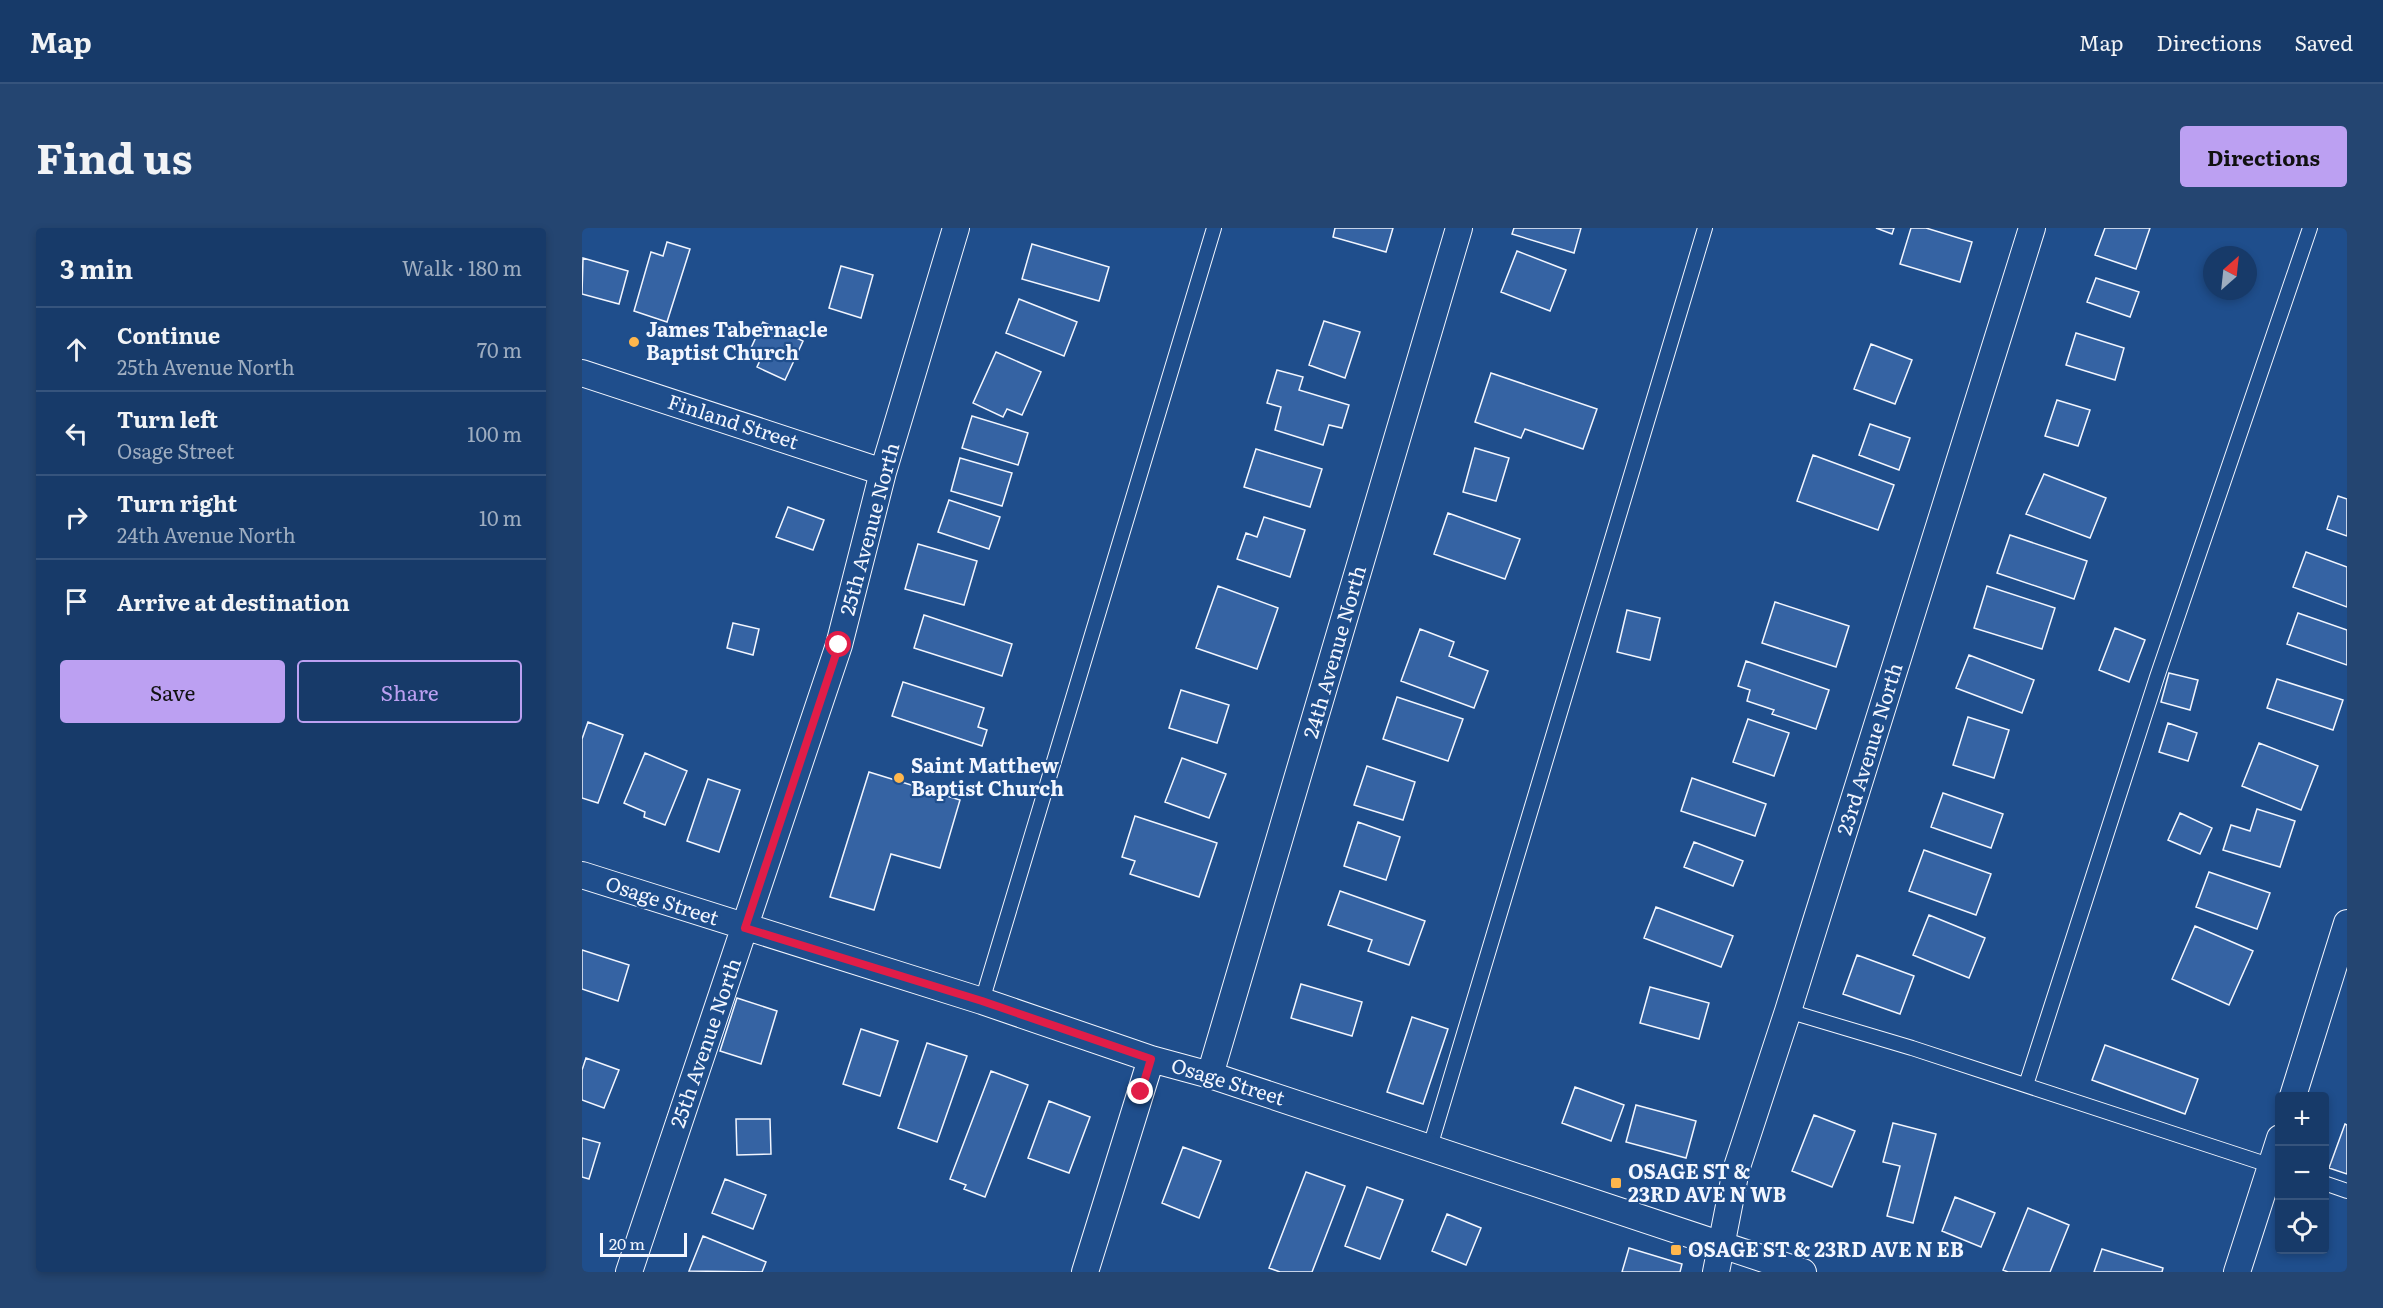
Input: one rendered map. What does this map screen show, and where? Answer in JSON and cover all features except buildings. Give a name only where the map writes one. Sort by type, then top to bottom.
[{"type":"street","name":"25th Avenue North","points":[[629,1272],[839,645],[883,472],[956,228]]},
{"type":"street","name":"24th Avenue North","points":[[1210,1075],[1459,228]]},
{"type":"street","name":"23rd Avenue North","points":[[1716,1272],[1736,1170],[1788,1011],[2032,228]]},
{"type":"street","name":"Finland Street","points":[[582,373],[883,472]]},
{"type":"street","name":"Osage Street","points":[[582,875],[982,1001],[1151,1059],[1210,1075],[1803,1272]]},
{"type":"street","points":[[2294,1092],[2347,923]]},
{"type":"street","points":[[1085,1272],[1151,1059]]},
{"type":"street","points":[[2237,1272],[2275,1168]]},
{"type":"lane","points":[[982,1001],[1214,228]]},
{"type":"lane","points":[[1430,1147],[1705,228]]},
{"type":"lane","points":[[2026,1085],[2157,677],[2310,228]]},
{"type":"lane","points":[[1788,1011],[1912,1048],[2275,1168]]},
{"type":"lane","points":[[2329,1185],[2347,1191]]},
{"type":"place","name":"James Tabernacle Baptist Church","points":[[634,342]]},
{"type":"place","name":"Saint Matthew Baptist Church","points":[[899,778]]},
{"type":"place","name":"OSAGE ST & 23RD AVE N WB","points":[[1616,1183]]},
{"type":"place","name":"OSAGE ST & 23RD AVE N EB","points":[[1676,1250]]},
{"type":"route","points":[[839,645],[745,928],[982,1001],[1151,1059],[1141,1092]]}]
